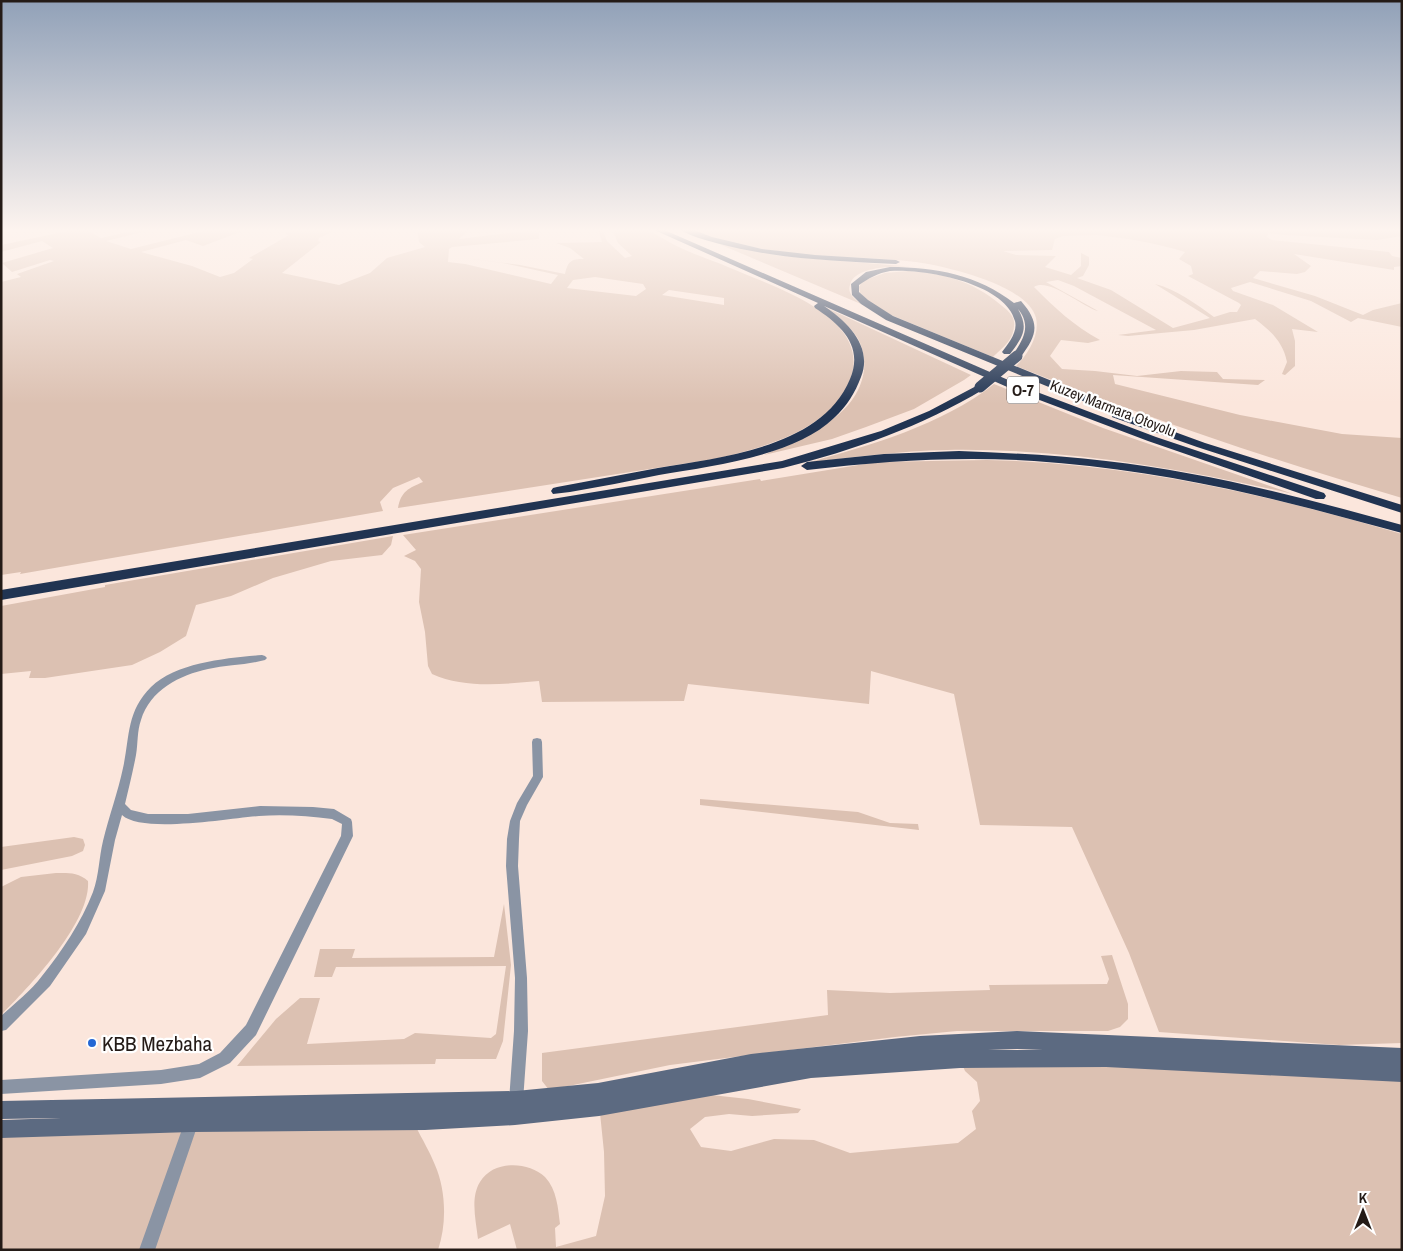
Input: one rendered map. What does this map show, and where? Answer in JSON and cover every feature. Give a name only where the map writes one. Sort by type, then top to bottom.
[{"type":"highway","points":[[1,595],[520,502],[732,459],[763,451],[791,440],[813,428],[841,406],[856,382],[860,366],[854,340],[844,326],[833,316],[803,298],[779,287]]},
{"type":"highway","name":"Kuzey Marmara Otoyolu","points":[[790,287],[1025,391],[1161,442],[1296,488],[1402,521]]},
{"type":"highway","name":"Kuzey Marmara Otoyolu","points":[[810,287],[1040,386],[1201,445],[1402,510]]},
{"type":"highway","points":[[855,287],[855,293],[863,301],[894,319],[1201,445]]},
{"type":"highway","points":[[984,287],[1008,302],[1019,318],[1019,334],[1012,354]]},
{"type":"highway","points":[[1,585],[520,502],[708,478],[820,455],[911,424],[954,404],[1012,354],[1030,333],[1029,316],[1018,302],[994,287]]},
{"type":"highway","points":[[520,502],[709,482],[856,460],[927,455],[984,454],[1068,459],[1181,474],[1296,499],[1402,529]]},
{"type":"main road","points":[[1,1110],[426,1121],[516,1108],[751,1063],[920,1045],[1017,1040],[1402,1057]]},
{"type":"main road","points":[[516,1108],[599,1108],[811,1070],[960,1059],[1106,1058],[1402,1073]]},
{"type":"main road","points":[[1,1130],[194,1115]]},
{"type":"street","points":[[1,1025],[46,982],[82,930],[99,891],[109,840],[132,748],[136,719],[143,702],[166,681],[214,663],[262,658]]},
{"type":"street","points":[[516,1108],[521,1032],[521,978],[512,866],[513,839],[514,822],[522,802],[538,776],[537,742]]},
{"type":"street","points":[[1,1087],[161,1077],[200,1071],[225,1058],[250,1030],[347,836],[347,822],[334,814],[260,812],[188,819],[148,819],[128,814],[119,805]]},
{"type":"street","points":[[147,1250],[194,1115]]},
{"type":"shaded area","points":[[1,287],[567,287],[636,296],[646,289],[645,287],[775,287],[801,299],[827,316],[846,336],[853,354],[852,374],[843,393],[831,409],[795,433],[754,449],[714,459],[398,508],[399,502],[406,491],[423,482],[419,477],[393,488],[380,502],[383,511],[20,574],[21,572],[1,575]],"holes":[[[669,290],[724,298],[724,305],[662,295]]]},
{"type":"shaded area","points":[[822,287],[849,287],[852,296],[861,304]]},
{"type":"shaded area","points":[[859,287],[975,287],[1007,310],[1014,321],[1012,336],[993,357],[891,315],[871,304],[860,293]]},
{"type":"shaded area","points":[[1003,287],[1034,287],[1065,316],[1100,340],[1088,343],[1061,340],[1050,356],[1062,369],[1137,376],[1181,371],[1217,372],[1223,379],[1265,380],[1258,385],[1113,375],[1115,384],[1240,415],[1342,434],[1402,438],[1402,498],[1208,437],[1016,366],[1032,344],[1037,324],[1030,306],[1018,296]]},
{"type":"shaded area","points":[[1052,287],[1056,287],[1098,311],[1066,294]]},
{"type":"shaded area","points":[[1077,287],[1104,287],[1111,290],[1173,328],[1210,318],[1160,287],[1166,287],[1178,293],[1214,317],[1237,312],[1241,305],[1209,287],[1233,287],[1231,288],[1233,291],[1273,305],[1318,332],[1292,329],[1295,341],[1295,366],[1285,375],[1282,374],[1287,362],[1283,349],[1271,333],[1255,319],[1194,330],[1128,336],[1118,335],[1156,330]]},
{"type":"shaded area","points":[[1267,287],[1285,287],[1315,296],[1363,315],[1373,310],[1402,303],[1402,327],[1358,318],[1351,322],[1311,301]]},
{"type":"shaded area","points":[[827,308],[971,375],[914,409],[832,439],[764,455],[826,424],[840,414],[860,387],[864,370],[861,345],[857,337],[843,321]]},
{"type":"shaded area","points":[[994,384],[1103,428],[1293,494],[1121,461],[1034,452],[947,450],[807,463],[881,441],[929,422],[952,411]]},
{"type":"shaded area","points":[[987,460],[1093,467],[1197,483],[1300,506],[1402,534],[1402,1043],[1339,1045],[1159,1032],[1129,953],[1072,827],[980,825],[954,694],[871,671],[869,704],[688,684],[684,701],[542,702],[539,681],[471,684],[445,679],[432,674],[428,666],[425,632],[419,602],[421,569],[415,561],[404,556],[416,550],[403,535],[877,462]]},
{"type":"shaded area","points":[[393,536],[391,545],[382,555],[331,561],[273,578],[231,596],[196,605],[186,636],[160,652],[132,665],[45,678],[29,678],[31,671],[1,674],[1,606],[105,587],[105,585]]},
{"type":"shaded area","points":[[700,799],[858,812],[890,823],[918,824],[919,830],[700,805]]},
{"type":"shaded area","points":[[74,837],[83,839],[85,845],[83,851],[72,856],[1,870],[1,847]]},
{"type":"shaded area","points":[[56,873],[77,875],[88,881],[86,897],[80,915],[69,934],[42,971],[1,1015],[1,887],[21,877]]},
{"type":"shaded area","points":[[504,904],[511,965],[503,1041],[496,1059],[436,1059],[435,1064],[237,1066],[276,1019],[300,998],[320,998],[307,1044],[404,1039],[415,1033],[491,1038],[496,1034],[506,966],[336,967],[332,977],[314,977],[320,949],[355,949],[352,958],[494,957]]},
{"type":"shaded area","points":[[1112,955],[1128,1004],[1128,1019],[1120,1027],[1108,1031],[957,1031],[670,1065],[549,1090],[542,1081],[542,1053],[828,1015],[827,990],[890,993],[990,990],[989,985],[1107,984],[1109,979],[1101,956]]},
{"type":"shaded area","points":[[960,1059],[1402,1078],[1402,1250],[517,1250],[510,1224],[478,1239],[474,1210],[477,1188],[486,1175],[493,1170],[511,1165],[530,1168],[545,1177],[549,1182],[556,1199],[560,1224],[555,1228],[556,1247],[596,1236],[605,1196],[604,1152],[600,1113],[684,1092],[748,1099],[801,1109],[798,1113],[752,1116],[729,1114],[705,1117],[690,1129],[701,1147],[731,1151],[774,1139],[814,1140],[850,1153],[958,1143],[976,1129],[972,1111],[980,1101],[977,1082],[965,1071]]},
{"type":"shaded area","points":[[416,1127],[439,1175],[443,1196],[443,1229],[438,1250],[1,1250],[1,1129]]},
{"type":"place","name":"KBB Mezbaha","points":[[92,1043]]}]
